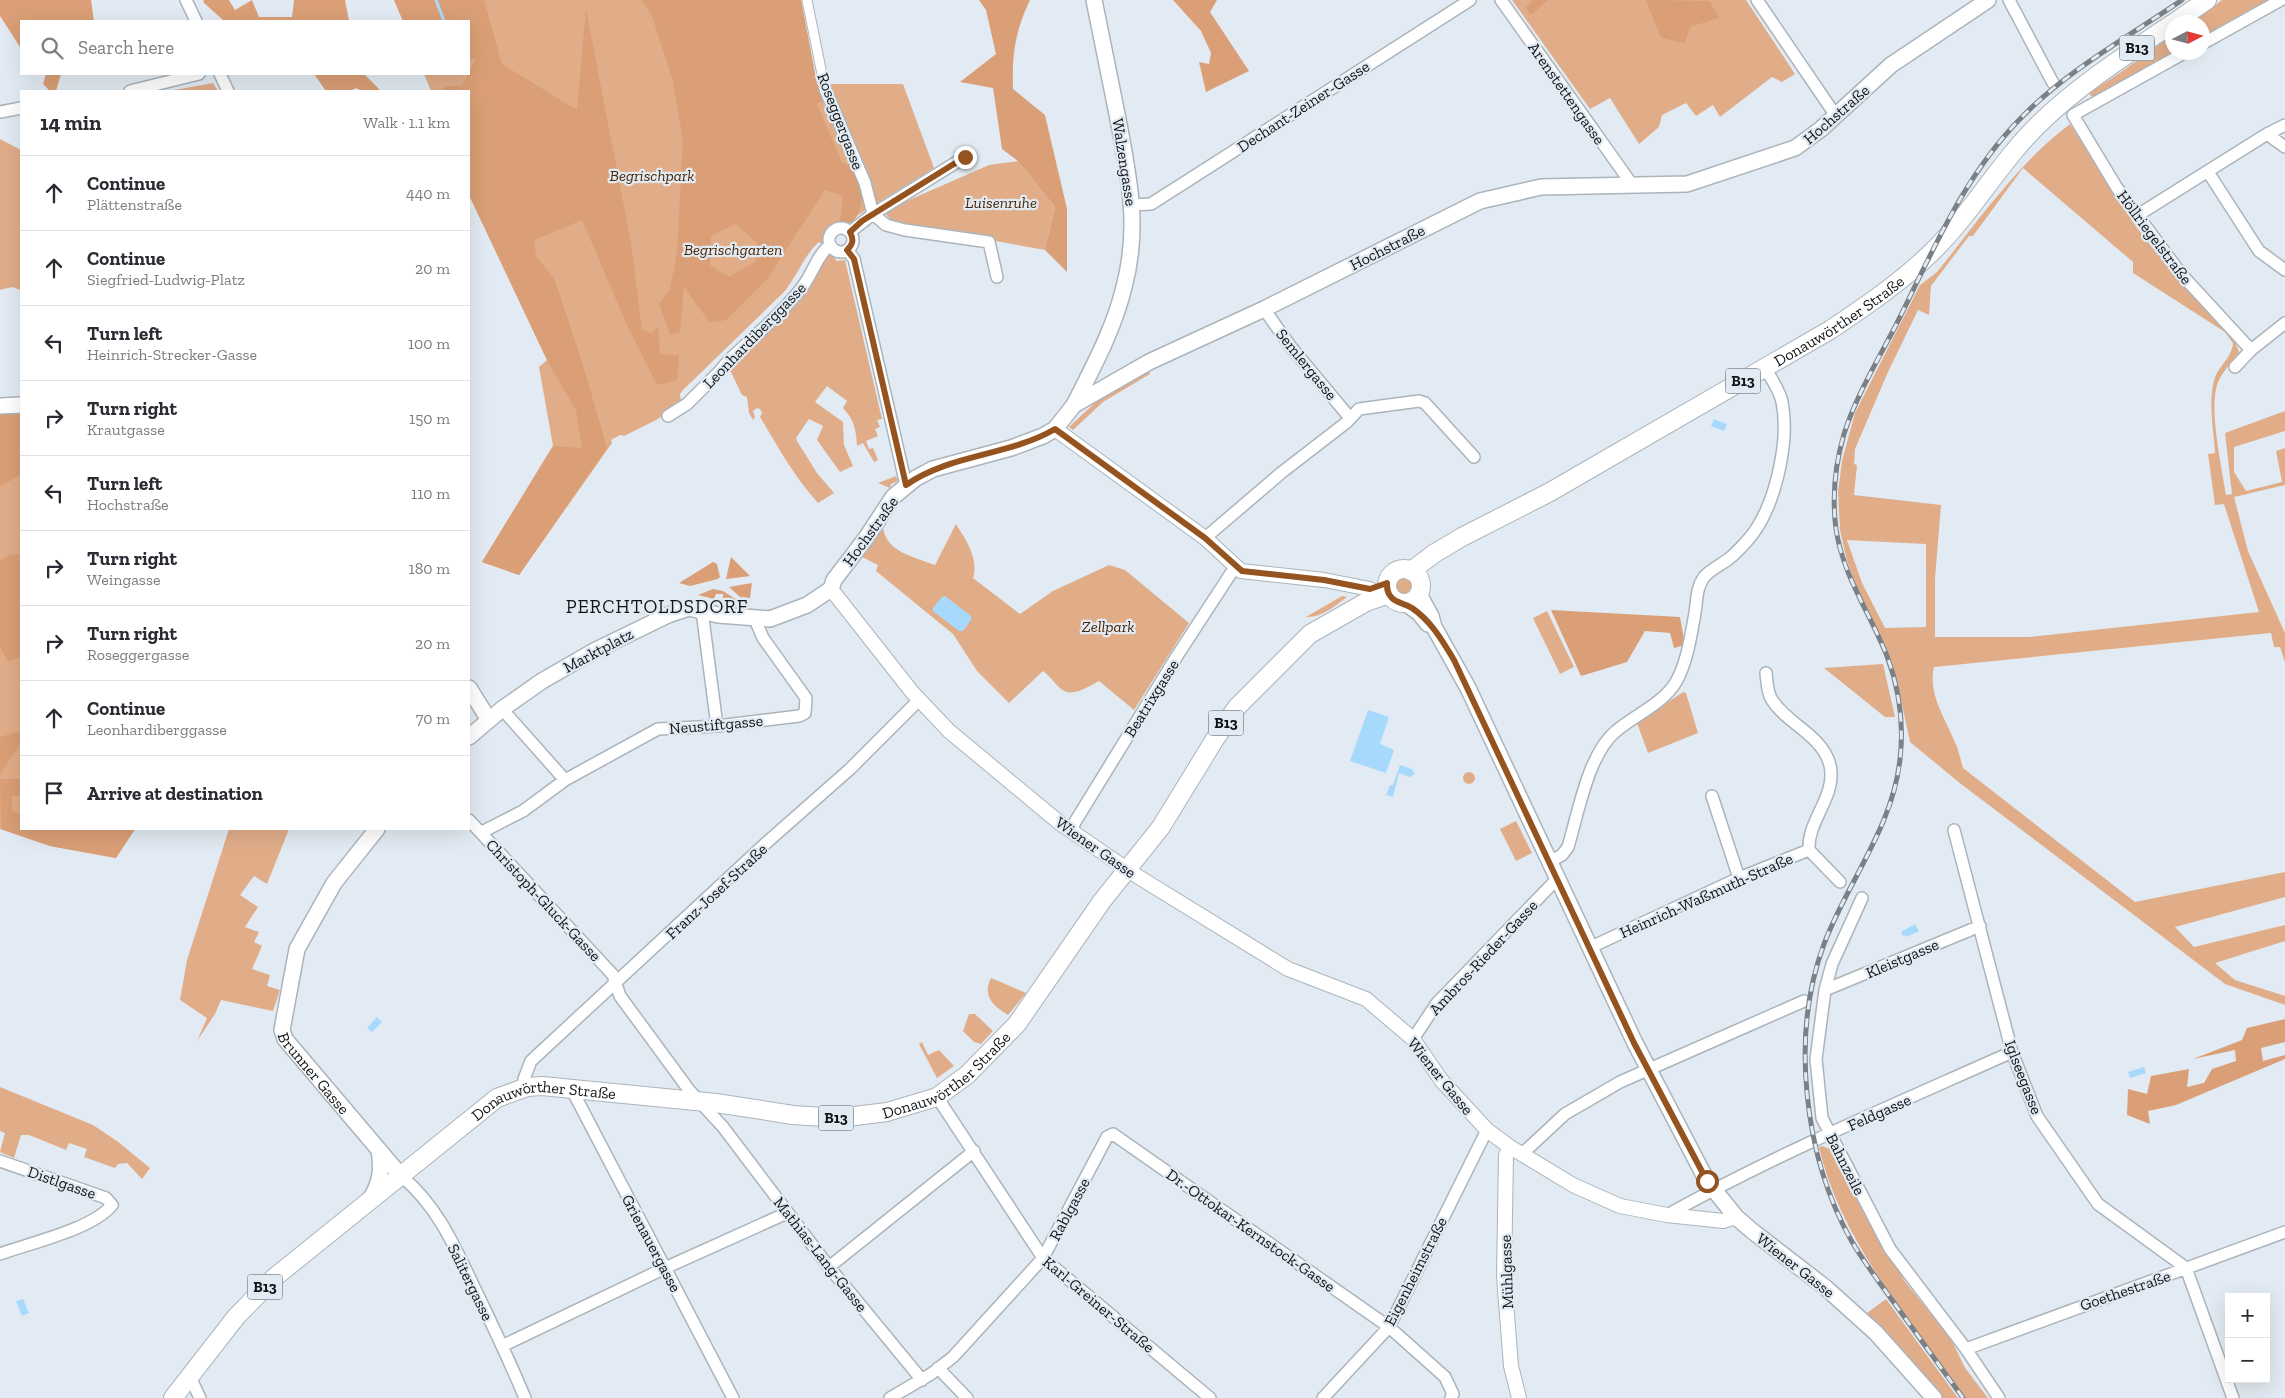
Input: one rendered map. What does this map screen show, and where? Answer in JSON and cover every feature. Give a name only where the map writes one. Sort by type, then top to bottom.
[{"type":"main road","name":"Walzengasse","points":[[1074,405],[1111,327],[1125,286],[1133,205],[1094,0]]},
{"type":"main road","name":"Hochstraße","points":[[830,589],[834,580],[866,538],[893,497],[906,485],[933,470],[1011,448],[1043,436],[1055,429],[1074,405],[1185,344],[1264,309],[1480,201],[1541,187],[1687,184],[1795,148],[1836,116],[1891,65],[1988,0]]},
{"type":"main road","name":"Donauwörther Straße","points":[[2185,15],[2207,0]]},
{"type":"main road","name":"Donauwörther Straße","points":[[1414,588],[1435,553],[1550,492],[1830,330],[1902,279],[1933,251],[1960,221],[2012,154],[2038,125],[2075,92],[2165,29]]},
{"type":"main road","points":[[0,406],[20,404]]},
{"type":"main road","name":"B13","points":[[1388,588],[1395,571],[1402,569],[1414,588]]},
{"type":"main road","name":"Donauwörther Straße","points":[[402,1176],[476,1113],[497,1098],[527,1087],[571,1088],[701,1102],[793,1115],[839,1118],[887,1112],[937,1097],[967,1076],[1017,1024],[1102,902],[1162,827],[1215,739],[1237,707],[1296,646],[1317,629],[1341,605],[1370,589],[1388,588]]},
{"type":"main road","name":"Donauwörther Straße","points":[[1317,629],[1388,588]]},
{"type":"main road","points":[[1388,588],[1396,601],[1414,588],[1468,688],[1647,1069],[1684,1140],[1713,1189],[1736,1217]]},
{"type":"main road","name":"Marktplatz","points":[[470,736],[502,709],[542,681],[628,633],[681,610],[689,608],[770,618],[807,605],[830,589]]},
{"type":"main road","points":[[470,690],[489,720]]},
{"type":"main road","name":"Brunner Gasse","points":[[376,830],[334,883],[297,949],[282,1030],[285,1039],[402,1176]]},
{"type":"main road","points":[[369,1201],[378,1186],[382,1172],[379,1150]]},
{"type":"main road","name":"B13","points":[[173,1398],[252,1299],[315,1243],[402,1176]]},
{"type":"main road","name":"Wiener Gasse","points":[[1736,1217],[1852,1311],[1898,1355],[1934,1398]]},
{"type":"street","name":"Roseggergasse","points":[[807,0],[825,89],[865,183],[873,214]]},
{"type":"street","name":"Dechant-Zeiner-Gasse","points":[[1133,205],[1151,204],[1470,0]]},
{"type":"street","name":"Arenstettengasse","points":[[1501,0],[1633,186]]},
{"type":"street","points":[[1757,0],[1836,116]]},
{"type":"street","points":[[2008,0],[2053,83]]},
{"type":"street","points":[[2210,40],[2281,0]]},
{"type":"street","points":[[191,2],[196,20]]},
{"type":"street","name":"Höllriegelstraße","points":[[2172,60],[2073,115],[2095,153],[2182,275],[2251,350]]},
{"type":"street","points":[[134,90],[195,75]]},
{"type":"street","points":[[220,75],[228,90]]},
{"type":"street","points":[[0,112],[20,108]]},
{"type":"street","points":[[2138,215],[2267,134],[2285,125]]},
{"type":"street","points":[[2267,134],[2285,147]]},
{"type":"street","points":[[850,232],[873,214],[965,157]]},
{"type":"street","points":[[2208,172],[2259,250],[2285,270]]},
{"type":"street","points":[[873,214],[886,225],[905,230],[988,242],[997,277]]},
{"type":"street","points":[[840,228],[850,232],[853,238],[852,245],[847,250],[837,251],[830,244],[831,234],[835,230],[840,228]]},
{"type":"street","name":"Leonhardiberggasse","points":[[668,416],[687,404],[728,361],[791,301],[804,285],[824,249],[830,244]]},
{"type":"street","points":[[847,250],[854,259],[906,485]]},
{"type":"street","name":"Semlergasse","points":[[1264,309],[1291,347],[1350,418]]},
{"type":"street","points":[[2235,367],[2251,350],[2285,323]]},
{"type":"street","points":[[1550,862],[1562,855],[1568,847],[1590,775],[1604,744],[1614,733],[1661,698],[1676,683],[1685,658],[1695,612],[1697,590],[1704,577],[1732,556],[1749,539],[1773,498],[1783,444],[1784,421],[1782,400],[1765,368]]},
{"type":"street","points":[[1205,538],[1359,409],[1419,401],[1425,403],[1436,412],[1474,457]]},
{"type":"street","points":[[1055,429],[1205,538],[1235,567],[1250,572],[1324,580],[1370,589]]},
{"type":"street","name":"Beatrixgasse","points":[[1072,831],[1075,822],[1167,672],[1235,567]]},
{"type":"street","name":"Wiener Gasse","points":[[830,589],[919,700],[949,731],[1072,831],[1128,870],[1288,969],[1366,999],[1413,1039],[1441,1080],[1487,1130],[1516,1151],[1573,1185],[1620,1206],[1667,1215],[1723,1221],[1736,1217]]},
{"type":"street","points":[[702,611],[717,726]]},
{"type":"street","name":"Neustiftgasse","points":[[482,832],[523,811],[565,780],[658,729],[717,726],[800,716],[805,713],[806,698],[763,638],[754,617]]},
{"type":"street","points":[[1766,673],[1771,699],[1822,747],[1830,765],[1831,780],[1828,793],[1808,838],[1809,850]]},
{"type":"street","name":"Franz-Josef-Straße","points":[[527,1087],[524,1079],[531,1061],[765,844],[850,769],[919,700]]},
{"type":"street","points":[[502,709],[565,780]]},
{"type":"street","points":[[1712,796],[1739,878]]},
{"type":"street","name":"Christoph-Gluck-Gasse","points":[[470,821],[613,975],[616,984]]},
{"type":"street","name":"Iglseegasse","points":[[1954,830],[2012,1052],[2036,1116],[2098,1204],[2186,1268]]},
{"type":"street","name":"Heinrich-Waßmuth-Straße","points":[[1589,948],[1739,878],[1809,850],[1840,882]]},
{"type":"street","name":"Ambros-Rieder-Gasse","points":[[1413,1039],[1437,1003],[1557,879]]},
{"type":"street","name":"Bahnzeile","points":[[1862,898],[1832,964],[1825,990],[1816,1059],[1822,1118],[1890,1249],[1966,1349],[1999,1398]]},
{"type":"street","name":"Kleistgasse","points":[[1825,990],[1980,926]]},
{"type":"street","name":"Mathias-Lang-Gasse","points":[[616,984],[620,996],[689,1090],[723,1127],[829,1267],[922,1380]]},
{"type":"street","points":[[1516,1151],[1565,1114],[1647,1069],[1804,1001]]},
{"type":"street","name":"Feldgasse","points":[[1667,1215],[1713,1189],[2012,1052]]},
{"type":"street","name":"Grienauergasse","points":[[571,1088],[733,1398]]},
{"type":"street","name":"Karl-Greiner-Straße","points":[[937,1097],[1043,1258],[1210,1398]]},
{"type":"street","points":[[723,1127],[730,1106]]},
{"type":"street","name":"Eigenheimstraße","points":[[1322,1398],[1388,1327],[1487,1130]]},
{"type":"street","name":"Dr.-Ottokar-Kernstock-Gasse","points":[[1112,1134],[1388,1327],[1445,1377],[1452,1394],[1451,1398]]},
{"type":"street","name":"Rablgasse","points":[[890,1398],[922,1380],[953,1358],[1043,1258],[1107,1137],[1112,1134]]},
{"type":"street","points":[[829,1267],[974,1151]]},
{"type":"street","name":"Mühlgasse","points":[[1516,1151],[1506,1154],[1504,1276],[1511,1366],[1518,1398]]},
{"type":"street","name":"Distlgasse","points":[[0,1161],[106,1198],[112,1205],[92,1222],[0,1254]]},
{"type":"street","name":"Salitergasse","points":[[402,1176],[416,1188],[440,1220],[502,1346],[525,1398]]},
{"type":"street","points":[[502,1346],[787,1212]]},
{"type":"street","name":"Goethestraße","points":[[1966,1349],[2285,1232]]},
{"type":"street","points":[[2186,1268],[2233,1398]]},
{"type":"street","points":[[938,1368],[967,1398]]},
{"type":"street","points":[[190,1377],[200,1398]]},
{"type":"green space","name":"Begrischpark","points":[[394,0],[801,0],[817,84],[903,84],[934,168],[858,215],[852,223],[845,222],[832,226],[822,244],[819,242],[809,253],[783,293],[683,390],[680,394],[681,403],[656,420],[624,436],[620,435],[611,440],[612,443],[519,575],[482,562],[553,446],[539,367],[547,360],[470,197],[470,90],[431,90],[424,75],[470,75],[470,20],[403,20]]},
{"type":"green space","points":[[1512,0],[1746,0],[1795,74],[1782,82],[1772,77],[1720,117],[1713,105],[1696,116],[1686,103],[1662,115],[1659,127],[1639,144],[1610,98],[1590,109]]},
{"type":"green space","points":[[2222,0],[2269,0],[2210,33],[2210,15],[2202,15]]},
{"type":"green space","points":[[2165,41],[2165,58],[2095,96],[2091,96],[2089,92]]},
{"type":"green space","points":[[213,83],[217,90],[174,90]]},
{"type":"green space","points":[[2070,124],[2137,228],[2168,268],[2234,339],[2239,352],[2219,380],[2214,404],[2216,436],[2226,495],[2232,494],[2225,433],[2285,411],[2285,431],[2234,447],[2234,472],[2246,491],[2282,482],[2276,451],[2285,448],[2285,485],[2234,497],[2248,551],[2285,633],[2285,662],[2280,647],[2274,647],[2271,633],[1934,667],[1933,686],[1935,695],[1956,745],[1963,768],[2135,902],[2285,872],[2285,897],[2175,927],[2194,947],[2285,925],[2285,941],[2215,963],[2235,980],[2285,996],[2285,1005],[2225,984],[1961,784],[1910,742],[1897,681],[1889,657],[1857,588],[1847,561],[1840,530],[1838,492],[1842,461],[1855,413],[1920,285],[1937,272],[1999,194],[2033,157]],"holes":[[[2023,168],[2133,262],[2133,273],[2225,332],[2233,343],[2230,353],[2214,381],[2211,408],[2215,453],[2208,454],[2215,505],[2224,504],[2259,612],[2029,637],[1935,637],[1935,579],[1941,505],[1854,495],[1857,465],[1854,464],[1855,449],[1888,372],[1918,310],[1929,315],[1931,286],[1969,236],[1973,236]],[[1847,540],[1926,544],[1926,627],[1885,628],[1862,583]]]},
{"type":"green space","points":[[0,139],[20,149],[20,290],[12,287],[0,290]]},
{"type":"green space","name":"Luisenruhe","points":[[1018,161],[1055,207],[1045,250],[895,226],[884,211],[989,165]]},
{"type":"green space","points":[[828,254],[835,257],[836,261],[845,260],[882,419],[877,420],[880,427],[875,429],[878,436],[866,441],[869,449],[873,448],[878,460],[874,462],[863,443],[857,446],[854,425],[843,408],[847,401],[827,386],[815,402],[843,422],[844,445],[853,466],[840,472],[817,440],[823,426],[809,419],[796,438],[797,441],[817,473],[834,493],[818,503],[801,483],[780,451],[760,417],[762,413],[760,409],[757,408],[753,411],[755,417],[753,420],[749,413],[747,397],[742,395],[728,366]]},
{"type":"green space","points":[[1148,370],[1150,374],[1103,402],[1073,430],[1069,427],[1098,400]]},
{"type":"green space","points":[[20,413],[20,830],[134,830],[116,858],[50,846],[0,829],[0,414]]},
{"type":"green space","points":[[896,476],[898,481],[891,484],[890,488],[878,483]]},
{"type":"green space","name":"Zellpark","points":[[883,522],[887,540],[893,546],[908,555],[935,565],[956,524],[973,557],[973,578],[1020,614],[1053,591],[1109,565],[1125,570],[1189,623],[1134,710],[1099,681],[1080,691],[1070,692],[1061,689],[1043,671],[1009,703],[977,671],[953,634],[876,571],[878,565],[862,557]]},
{"type":"green space","points":[[1405,577],[1412,581],[1413,587],[1409,594],[1403,595],[1398,593],[1395,585],[1398,578]]},
{"type":"green space","points":[[1342,596],[1347,597],[1328,611],[1317,616],[1306,617]]},
{"type":"green space","points":[[1547,611],[1574,667],[1560,674],[1533,618]]},
{"type":"green space","points":[[1883,664],[1895,717],[1885,717],[1824,668]]},
{"type":"green space","points":[[1683,692],[1686,693],[1698,733],[1648,753],[1637,723]]},
{"type":"green space","points":[[1469,772],[1475,778],[1469,784],[1463,778]]},
{"type":"green space","points":[[1516,821],[1532,853],[1516,861],[1500,829]]},
{"type":"green space","points":[[229,830],[289,830],[267,884],[254,876],[240,895],[258,907],[245,927],[259,932],[254,942],[262,946],[252,969],[270,975],[267,986],[280,990],[273,1011],[221,1000],[215,1014],[197,1041],[207,1018],[180,1000],[187,960]]},
{"type":"green space","points":[[991,978],[1026,993],[1008,1015],[990,1000],[988,990]]},
{"type":"green space","points":[[969,1014],[975,1014],[993,1031],[981,1044],[974,1042],[963,1031]]},
{"type":"green space","points":[[922,1042],[928,1055],[939,1050],[954,1066],[937,1078],[919,1044]]},
{"type":"green space","points":[[0,1087],[93,1125],[117,1141],[150,1168],[142,1179],[127,1163],[118,1164],[115,1168],[84,1157],[87,1149],[69,1143],[66,1150],[29,1135],[21,1135],[14,1158],[0,1152],[5,1133],[0,1131]]},
{"type":"green space","points":[[1822,1146],[1830,1149],[1843,1169],[1868,1221],[1906,1283],[1951,1339],[1965,1368],[1988,1398],[1965,1398],[1880,1278],[1860,1247],[1843,1215],[1829,1181],[1819,1147]]},
{"type":"green space","points":[[1886,1299],[1958,1398],[1942,1398],[1927,1378],[1867,1313]]},
{"type":"shaded area","points":[[0,0],[91,0],[94,20],[20,20],[20,47],[0,16]]},
{"type":"shaded area","points":[[204,0],[229,0],[235,10],[252,0],[259,17],[292,17],[294,0],[345,0],[349,20],[223,20],[203,2]]},
{"type":"shaded area","points":[[394,0],[484,0],[502,64],[577,110],[586,9],[631,243],[642,330],[652,333],[658,326],[660,354],[679,355],[677,380],[657,385],[626,323],[582,220],[534,240],[536,256],[555,280],[583,365],[607,448],[519,575],[482,562],[553,446],[582,448],[576,410],[547,360],[470,197],[470,90],[443,90],[447,86],[462,86],[468,75],[470,75],[470,70],[476,58],[470,59],[470,20],[403,20]]},
{"type":"shaded area","points":[[641,0],[801,0],[822,101],[817,104],[842,163],[853,167],[862,195],[860,208],[852,223],[840,221],[843,196],[825,190],[768,278],[726,320],[710,323],[684,287],[680,333],[670,335],[659,304],[670,289],[677,253],[683,140],[673,81],[652,16]],"holes":[[[736,224],[757,243],[755,262],[729,277],[710,265],[711,236]]]},
{"type":"shaded area","points":[[979,0],[1030,0],[1021,22],[1016,43],[1013,65],[1013,89],[1045,115],[1067,209],[1067,272],[1045,250],[1055,207],[1018,161],[1002,149],[993,88],[960,82],[996,54],[986,10]]},
{"type":"shaded area","points":[[1173,0],[1217,0],[1210,12],[1249,71],[1206,92],[1199,62],[1209,64],[1211,53],[1201,31]]},
{"type":"shaded area","points":[[1533,0],[1548,0],[1531,15],[1525,8]]},
{"type":"shaded area","points":[[1646,0],[1709,1],[1719,18],[1690,27],[1685,43],[1661,38]]},
{"type":"shaded area","points":[[46,75],[61,75],[56,90],[49,90],[43,84]]},
{"type":"shaded area","points":[[315,75],[365,75],[380,90],[360,90],[356,88],[352,90],[325,90]]},
{"type":"shaded area","points":[[20,413],[20,476],[0,486],[0,414]]},
{"type":"shaded area","points":[[20,554],[20,657],[8,661],[0,647],[0,560],[10,555]]},
{"type":"shaded area","points":[[731,557],[750,576],[726,579]]},
{"type":"shaded area","points":[[713,562],[717,564],[720,577],[718,579],[690,586],[679,583]]},
{"type":"shaded area","points":[[752,583],[750,598],[740,597],[729,587]]},
{"type":"shaded area","points":[[713,589],[723,591],[739,601],[723,600],[723,594],[716,594],[714,599],[698,595]]},
{"type":"shaded area","points":[[1551,610],[1680,617],[1685,645],[1674,648],[1670,633],[1645,631],[1627,662],[1581,676]]},
{"type":"shaded area","points":[[20,731],[20,744],[0,774],[0,737]]},
{"type":"shaded area","points":[[0,779],[20,779],[20,796],[12,796],[12,810],[20,814],[20,830],[134,830],[116,858],[50,846],[1,829]]},
{"type":"shaded area","points":[[2285,1019],[2285,1042],[2261,1048],[2263,1061],[2285,1055],[2285,1059],[2176,1105],[2148,1111],[2150,1124],[2127,1115],[2128,1089],[2147,1094],[2151,1076],[2189,1069],[2187,1087],[2204,1083],[2212,1069],[2236,1061],[2235,1050],[2193,1059],[2242,1040],[2247,1028]]},
{"type":"water","points":[[1714,419],[1727,424],[1724,431],[1711,426]]},
{"type":"water","points":[[945,596],[971,616],[971,620],[963,631],[959,631],[933,611],[933,608]]},
{"type":"water","points":[[1368,710],[1389,717],[1380,744],[1394,750],[1386,773],[1350,761]]},
{"type":"water","points":[[1400,765],[1412,769],[1415,774],[1409,777],[1399,773],[1393,797],[1386,795],[1390,785],[1393,785]]},
{"type":"water","points":[[1915,924],[1919,931],[1906,937],[1905,935],[1903,936],[1901,932]]},
{"type":"water","points":[[377,1017],[382,1022],[372,1032],[367,1028]]},
{"type":"water","points":[[2144,1067],[2146,1073],[2130,1078],[2128,1072]]},
{"type":"water","points":[[23,1299],[29,1313],[22,1316],[16,1301]]},
{"type":"waterway","points":[[436,0],[444,20]]},
{"type":"railway","points":[[1963,1398],[1851,1240],[1835,1207],[1822,1171],[1807,1095],[1805,1055],[1807,1017],[1813,979],[1824,944],[1834,921],[1889,808],[1896,784],[1901,746],[1900,707],[1891,668],[1851,578],[1840,546],[1834,505],[1836,470],[1844,434],[1861,392],[1936,243],[1965,191],[1982,166],[2020,119],[2057,85],[2098,55],[2182,0]]},
{"type":"district","name":"PERCHTOLDSDORF","points":[[657,606]]},
{"type":"route","points":[[965,157],[862,221],[850,232],[853,238],[852,245],[847,250],[854,259],[906,485],[933,470],[1011,448],[1043,436],[1055,429],[1205,538],[1235,567],[1242,571],[1324,580],[1370,589],[1387,583],[1388,591],[1393,599],[1413,608],[1427,624],[1434,627],[1454,660],[1634,1043],[1707,1181]]},
{"type":"park label","name":"Begrischgarten","points":[[733,249]]}]
